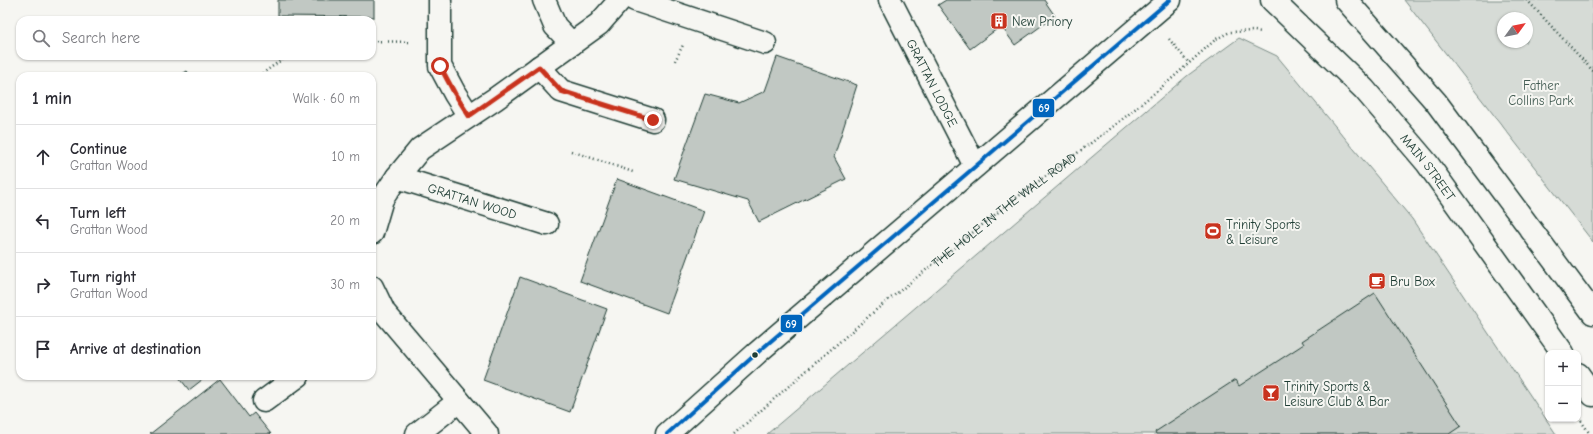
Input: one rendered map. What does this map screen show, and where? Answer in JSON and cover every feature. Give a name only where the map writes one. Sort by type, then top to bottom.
[{"type":"street","points":[[440,0],[440,66],[469,116]]},
{"type":"street","points":[[544,0],[555,26],[572,44]]},
{"type":"street","points":[[377,198],[420,149],[599,24],[620,0]]},
{"type":"street","points":[[635,0],[765,43]]},
{"type":"street","name":"GRATTAN LODGE","points":[[890,0],[975,166]]},
{"type":"street","points":[[667,434],[757,353],[1170,0]]},
{"type":"street","name":"MAIN STREET","points":[[1272,0],[1364,89],[1427,163],[1561,350]]},
{"type":"street","points":[[1346,0],[1436,102],[1593,313]]},
{"type":"street","points":[[539,67],[561,91],[653,120]]},
{"type":"street","name":"GRATTAN WOOD","points":[[397,177],[547,224]]},
{"type":"street","points":[[378,316],[459,401],[487,434]]},
{"type":"street","points":[[1581,378],[1593,396]]},
{"type":"street","points":[[264,401],[293,380]]},
{"type":"street","points":[[417,434],[459,401]]},
{"type":"path","points":[[1527,0],[1593,71]]},
{"type":"path","name":"THE HOLE IN THE WALL ROAD","points":[[734,434],[876,310],[1012,201],[1114,126],[1168,82],[1216,39],[1230,32],[1254,31],[1267,33]]},
{"type":"path","points":[[376,41],[439,42]]},
{"type":"path","points":[[265,72],[281,60]]},
{"type":"path","points":[[571,151],[633,172]]},
{"type":"path","points":[[1581,422],[1590,434]]},
{"type":"green space","name":"Father Collins Park","points":[[1404,0],[1593,0],[1593,242]]},
{"type":"green space","name":"Trinity Sports & Leisure","points":[[1239,38],[1277,56],[1412,219],[1545,418],[1545,422],[1548,422],[1556,434],[767,434],[1187,76]]},
{"type":"building","points":[[278,0],[374,0],[374,16],[278,16]]},
{"type":"building","name":"New Priory","points":[[946,0],[1044,0],[1055,16],[1015,45],[1001,26],[970,49],[938,5]]},
{"type":"building","points":[[777,57],[857,85],[834,157],[846,179],[759,222],[748,201],[674,179],[705,94],[739,103],[765,91]]},
{"type":"building","points":[[617,179],[704,211],[667,313],[580,281]]},
{"type":"building","points":[[520,277],[607,309],[570,412],[483,380]]},
{"type":"building","points":[[1375,293],[1461,426],[1449,434],[1156,434],[1155,432],[1235,380],[1239,386],[1304,344],[1302,341]]},
{"type":"building","points":[[181,380],[202,380],[189,390]]},
{"type":"building","points":[[219,380],[221,380],[249,417],[254,413],[271,434],[150,434]]},
{"type":"transit line","name":"69","points":[[667,434],[757,353],[1170,0]]},
{"type":"place","name":"New Priory","points":[[999,21]]},
{"type":"place","name":"Trinity Sports & Leisure","points":[[1213,231]]},
{"type":"place","name":"Bru Box","points":[[1377,281]]},
{"type":"place","name":"Trinity Sports & Leisure Club & Bar","points":[[1271,393]]},
{"type":"route","points":[[440,66],[469,116],[539,67],[561,91],[653,120]]}]
